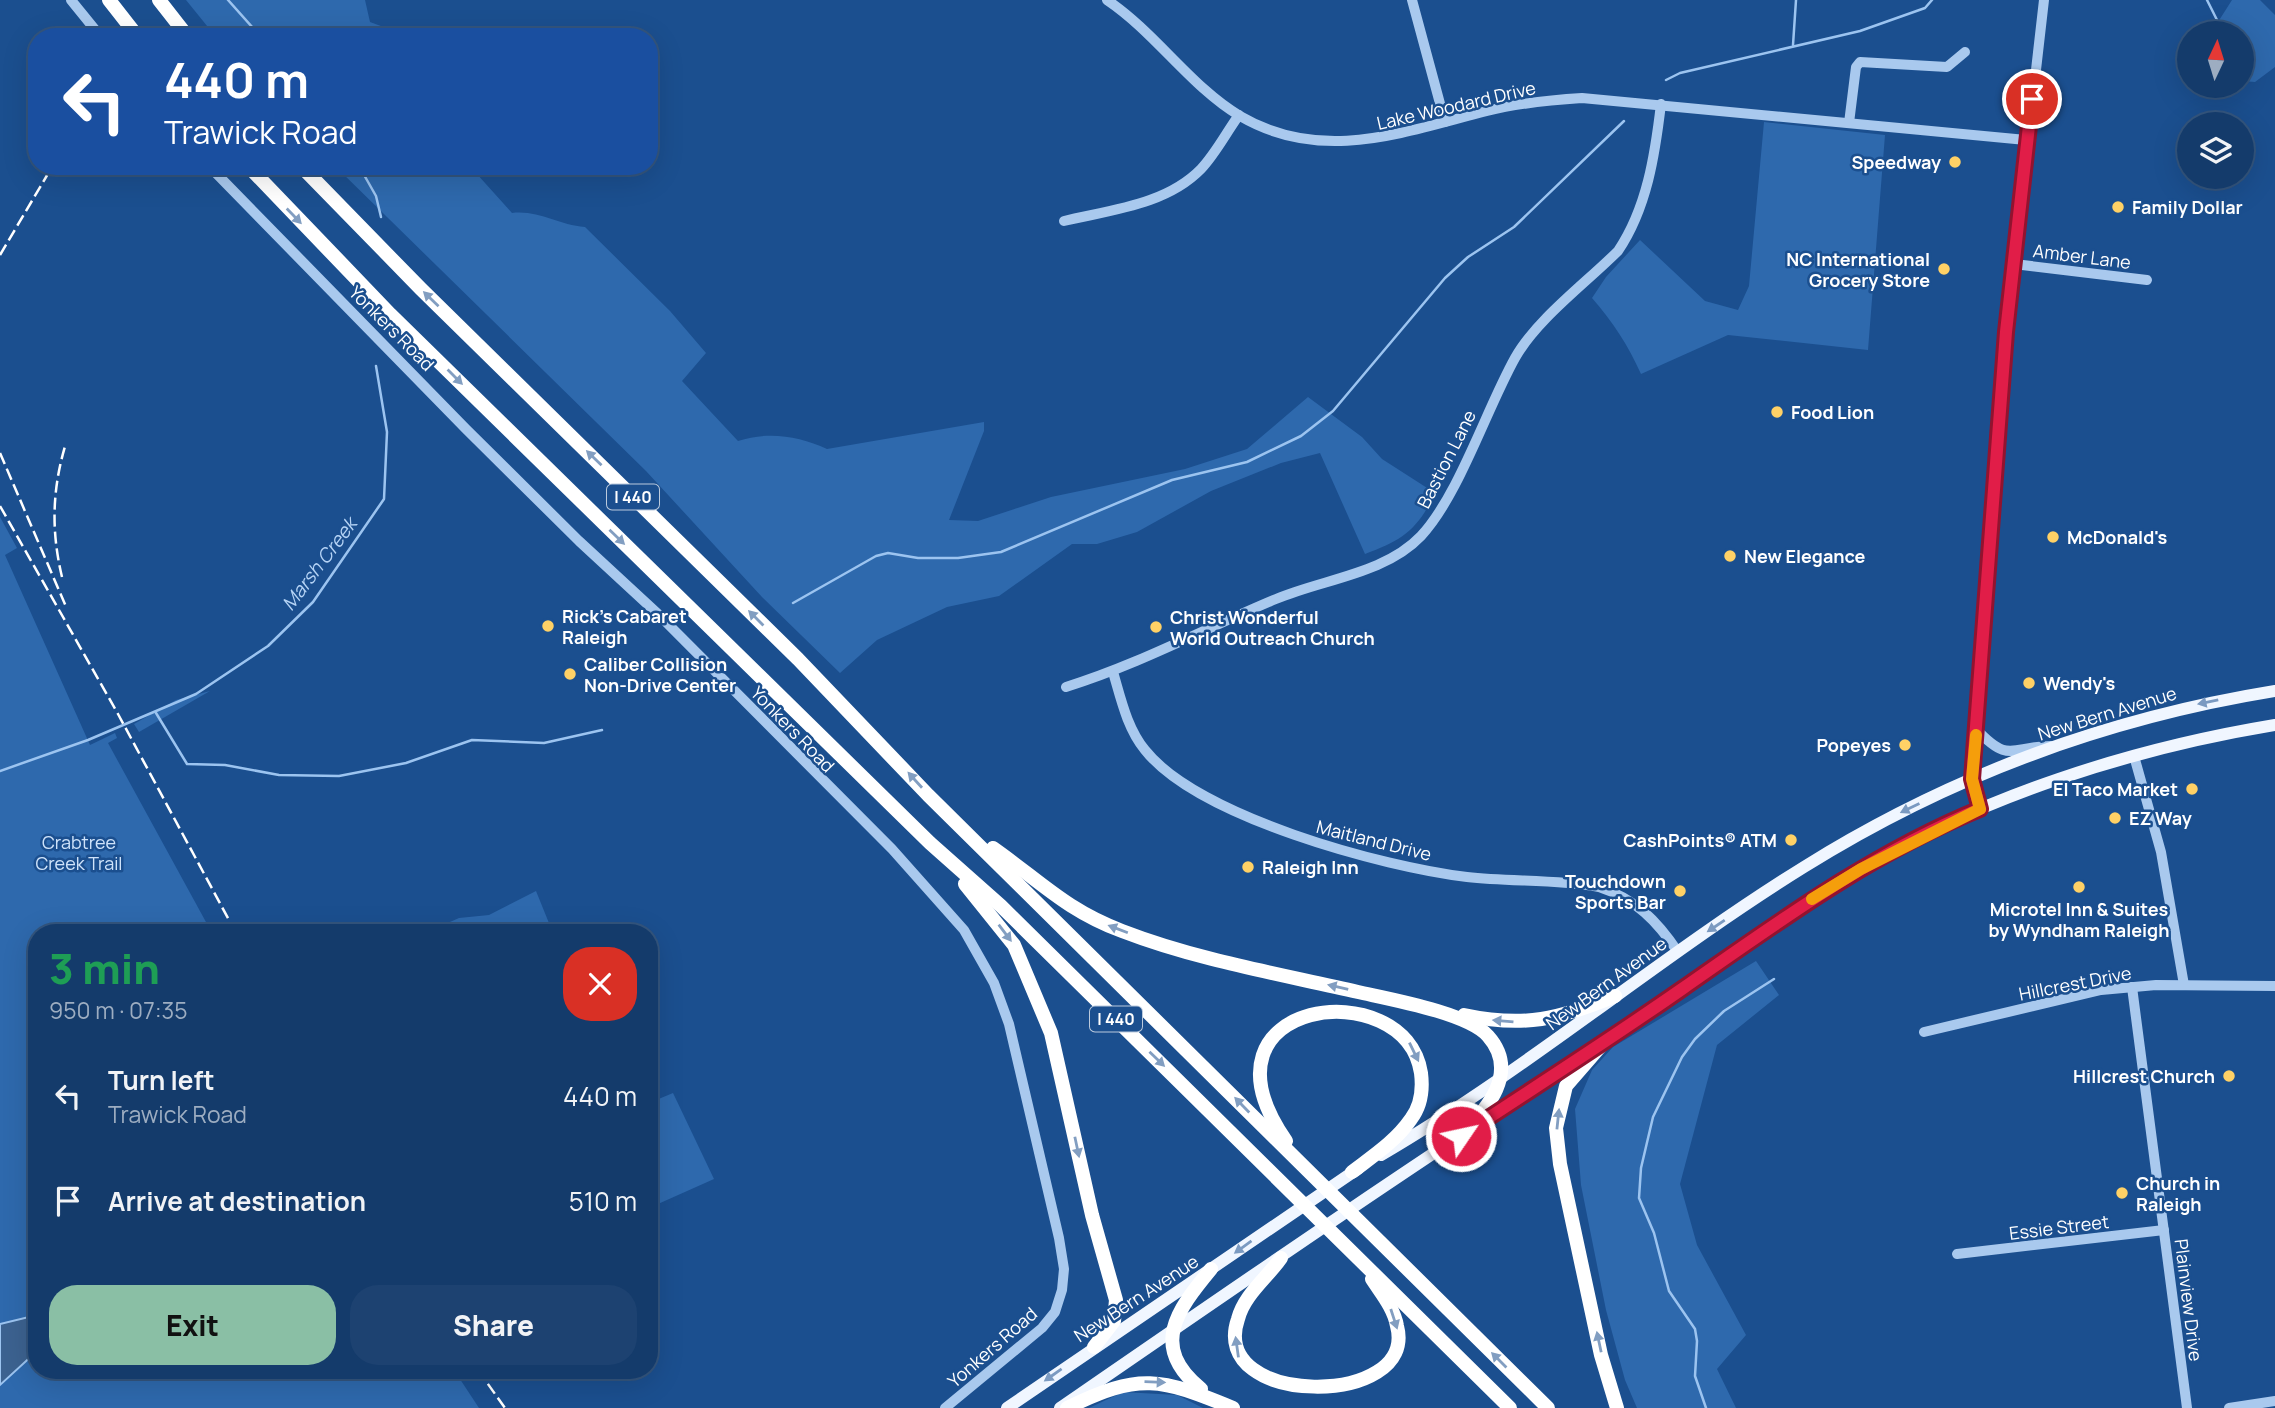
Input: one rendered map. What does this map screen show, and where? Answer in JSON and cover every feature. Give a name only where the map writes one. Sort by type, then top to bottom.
[{"type":"highway","points":[[109,0],[131,28]]},
{"type":"highway","points":[[159,0],[181,28]]},
{"type":"highway","name":"I 440","points":[[257,175],[390,314],[929,843],[1001,906],[1510,1408]]},
{"type":"highway","name":"I 440","points":[[310,175],[421,289],[798,659],[963,829],[1548,1408]]},
{"type":"highway","points":[[963,829],[996,850],[1061,902],[1122,931],[1190,951],[1405,1003],[1496,1021],[1528,1023],[1567,1016],[1615,996]]},
{"type":"highway","points":[[929,843],[1014,944],[1051,1033],[1092,1215],[1116,1300],[1114,1321],[1094,1347]]},
{"type":"highway","points":[[1405,1003],[1465,1021],[1483,1031],[1498,1053],[1501,1077],[1489,1107],[1461,1136]]},
{"type":"highway","points":[[1307,1171],[1265,1107],[1259,1069],[1270,1041],[1284,1026],[1304,1016],[1334,1012],[1367,1017],[1393,1027],[1410,1042],[1418,1059],[1422,1078],[1419,1102],[1411,1119],[1388,1144],[1352,1172]]},
{"type":"highway","points":[[1606,1040],[1566,1086],[1556,1128],[1560,1164],[1598,1341],[1617,1408]]},
{"type":"highway","points":[[1259,1389],[1240,1362],[1236,1329],[1241,1309],[1281,1258]]},
{"type":"highway","points":[[1360,1260],[1388,1303],[1397,1325],[1397,1356],[1388,1377],[1377,1390]]},
{"type":"highway","points":[[1212,1269],[1183,1304],[1172,1332],[1173,1350],[1182,1372],[1215,1400]]},
{"type":"highway","points":[[1067,1408],[1107,1389],[1149,1382],[1178,1385],[1233,1408]]},
{"type":"main road","name":"New Bern Avenue","points":[[1007,1408],[1352,1172],[1418,1134],[1678,952],[1831,850],[1972,779],[2055,746],[2148,716],[2275,691]]},
{"type":"main road","points":[[1060,1408],[1829,888],[1943,825],[1980,809],[2134,756],[2275,725]]},
{"type":"main road","points":[[1972,779],[1980,809]]},
{"type":"street","points":[[71,0],[94,28]]},
{"type":"street","points":[[1412,0],[1445,122]]},
{"type":"street","points":[[1972,779],[2014,264],[2044,0]]},
{"type":"street","name":"Lake Woodard Drive","points":[[1111,1],[1239,115],[1284,136],[1328,144],[1371,141],[1512,105],[1558,99],[1606,98],[2026,141]]},
{"type":"street","points":[[1849,123],[1856,67],[1860,62],[1947,67],[1965,52]]},
{"type":"street","name":"Bastion Lane","points":[[1066,687],[1113,672],[1275,599],[1389,560],[1419,538],[1441,509],[1522,346],[1618,251],[1632,229],[1647,182],[1661,104]]},
{"type":"street","points":[[1064,221],[1142,203],[1184,184],[1204,166],[1239,115]]},
{"type":"street","name":"Yonkers Road","points":[[218,175],[466,429],[579,541],[658,614],[892,849],[949,909],[976,948],[1009,1024],[1059,1238],[1064,1281],[1055,1312],[1042,1328],[945,1408]]},
{"type":"street","name":"Amber Lane","points":[[2014,264],[2147,280]]},
{"type":"street","name":"Maitland Drive","points":[[1113,672],[1130,725],[1144,750],[1164,770],[1195,790],[1283,832],[1442,873],[1600,887],[1617,893],[1648,914],[1678,952]]},
{"type":"street","points":[[1976,729],[1995,748],[2004,752],[2055,746]]},
{"type":"street","points":[[2134,756],[2161,852],[2184,985]]},
{"type":"street","name":"Hillcrest Drive","points":[[1924,1032],[2101,990],[2184,985],[2275,986]]},
{"type":"street","name":"Plainview Drive","points":[[2132,987],[2187,1408]]},
{"type":"street","name":"Essie Street","points":[[1957,1255],[2164,1230]]},
{"type":"street","points":[[2229,1408],[2275,1401]]},
{"type":"green space","points":[[186,0],[365,0],[370,22],[386,28],[209,28]]},
{"type":"green space","points":[[2232,0],[2260,0],[2275,15],[2275,67],[2254,82],[2254,21],[2219,21]]},
{"type":"green space","points":[[1764,122],[1885,135],[1868,350],[1728,335],[1641,374],[1620,334],[1592,298],[1606,277],[1640,240],[1705,301],[1738,310],[1749,286]]},
{"type":"green space","points":[[344,175],[478,175],[512,213],[531,214],[585,227],[670,311],[706,353],[682,381],[738,441],[761,436],[783,436],[827,449],[984,422],[984,431],[949,520],[978,521],[1051,497],[1185,469],[1247,449],[1308,397],[1362,437],[1382,459],[1435,493],[1422,517],[1399,539],[1365,554],[1320,453],[1281,463],[1211,491],[1137,532],[1097,544],[1072,544],[999,596],[947,607],[877,640],[840,673],[762,597],[646,471]]},
{"type":"green space","name":"Crabtree Creek Trail","points":[[0,517],[17,548],[5,555],[90,745],[115,733],[117,738],[108,743],[207,924],[28,924],[28,1379],[460,1379],[479,1408],[0,1408]]},
{"type":"green space","points":[[210,691],[139,732],[134,724],[176,700]]},
{"type":"green space","points":[[536,891],[549,924],[445,924],[459,918],[489,915]]},
{"type":"green space","points":[[1756,961],[1779,995],[1717,1045],[1680,1184],[1697,1245],[1746,1335],[1717,1369],[1736,1408],[1637,1408],[1625,1380],[1606,1310],[1581,1185],[1575,1109],[1592,1070],[1613,1047]]},
{"type":"green space","points":[[673,1093],[714,1179],[658,1204],[658,1099]]},
{"type":"green space","points":[[1123,1392],[1177,1395],[1203,1408],[1089,1408]]},
{"type":"shaded area","points":[[28,1317],[28,1359],[0,1385],[0,1324]]},
{"type":"waterway","name":"Marsh Creek","points":[[228,0],[253,28]]},
{"type":"waterway","points":[[1793,45],[1796,0]]},
{"type":"waterway","points":[[1666,80],[1680,73],[1860,31],[1925,8],[1932,0]]},
{"type":"waterway","points":[[2207,0],[2218,21]]},
{"type":"waterway","points":[[793,603],[876,556],[888,553],[918,558],[958,558],[1001,552],[1172,480],[1247,462],[1301,436],[1333,411],[1445,278],[1468,257],[1514,227],[1624,121]]},
{"type":"waterway","name":"Marsh Creek","points":[[364,175],[376,196],[381,217]]},
{"type":"waterway","name":"Marsh Creek","points":[[0,771],[88,740],[196,694],[268,646],[313,602],[384,499],[387,432],[376,366]]},
{"type":"waterway","points":[[156,713],[187,764],[225,765],[279,775],[339,776],[406,763],[472,740],[544,743],[602,730]]},
{"type":"waterway","points":[[1706,1408],[1695,1376],[1695,1329],[1669,1291],[1654,1233],[1639,1198],[1641,1168],[1653,1117],[1682,1057],[1695,1039],[1724,1011],[1774,979]]},
{"type":"railway","points":[[0,255],[47,175]]},
{"type":"railway","points":[[62,577],[56,543],[55,510],[58,477],[66,443]]},
{"type":"railway","points":[[0,453],[67,609]]},
{"type":"railway","points":[[0,506],[118,714],[231,924]]},
{"type":"railway","points":[[484,1379],[505,1408]]},
{"type":"slow traffic","points":[[1812,899],[1943,825],[1980,809],[1972,779],[1976,735]]},
{"type":"place","name":"Speedway","points":[[1955,162]]},
{"type":"place","name":"Family Dollar","points":[[2118,207]]},
{"type":"place","name":"NC International Grocery Store","points":[[1944,269]]},
{"type":"place","name":"Food Lion","points":[[1777,412]]},
{"type":"place","name":"McDonald's","points":[[2053,537]]},
{"type":"place","name":"New Elegance","points":[[1730,556]]},
{"type":"place","name":"Rick’s Cabaret Raleigh","points":[[548,626]]},
{"type":"place","name":"Christ Wonderful World Outreach Church","points":[[1156,627]]},
{"type":"place","name":"Caliber Collision Non-Drive Center","points":[[570,674]]},
{"type":"place","name":"Wendy's","points":[[2029,683]]},
{"type":"place","name":"Popeyes","points":[[1905,745]]},
{"type":"place","name":"El Taco Market","points":[[2192,789]]},
{"type":"place","name":"EZ Way","points":[[2115,818]]},
{"type":"place","name":"CashPoints® ATM","points":[[1791,840]]},
{"type":"place","name":"Raleigh Inn","points":[[1248,867]]},
{"type":"place","name":"Microtel Inn & Suites by Wyndham Raleigh","points":[[2079,887]]},
{"type":"place","name":"Touchdown Sports Bar","points":[[1680,891]]},
{"type":"place","name":"Hillcrest Church","points":[[2229,1076]]},
{"type":"place","name":"Church in Raleigh","points":[[2122,1193]]},
{"type":"route","points":[[1461,1136],[1680,990],[1788,914],[1861,869],[1943,825],[1980,809],[1972,779],[2006,332],[2032,99]]}]
